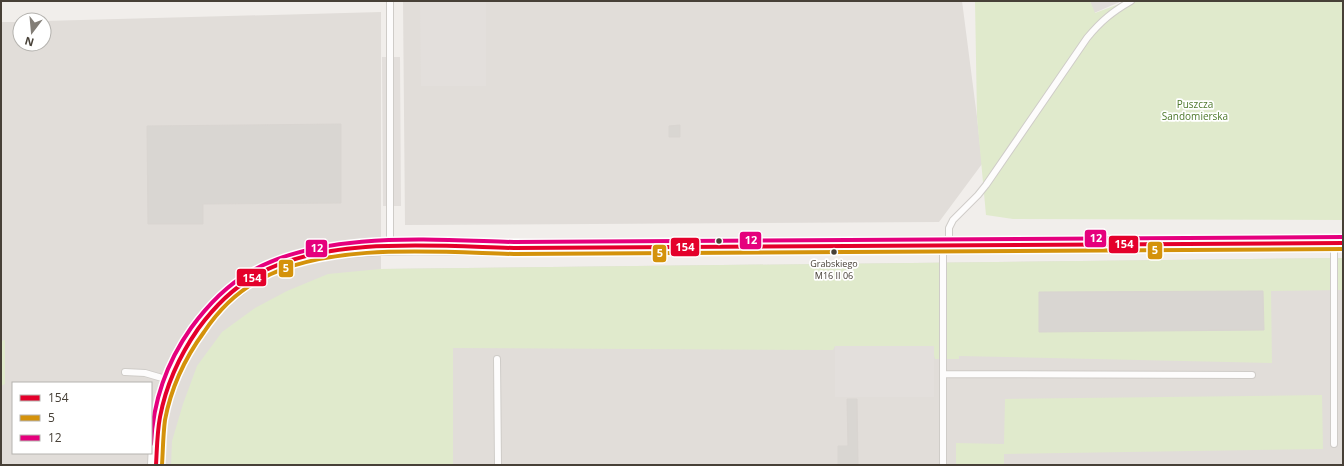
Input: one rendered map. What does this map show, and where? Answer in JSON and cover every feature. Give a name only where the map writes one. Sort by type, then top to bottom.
[{"type":"street","points":[[156,465],[161,411],[170,381],[184,351],[206,318],[216,307],[246,282],[281,263],[323,252],[390,246],[530,248],[1338,243]]},
{"type":"lane","points":[[390,1],[390,246]]},
{"type":"lane","points":[[943,465],[943,374],[946,246],[949,228],[953,220],[986,185],[1087,38],[1104,18],[1131,1]]},
{"type":"lane","points":[[1334,444],[1338,243]]},
{"type":"lane","points":[[497,359],[498,465]]},
{"type":"lane","points":[[125,372],[145,373],[170,381]]},
{"type":"lane","points":[[943,374],[1252,375]]},
{"type":"shaded area","points":[[403,1],[962,1],[982,164],[939,222],[405,225]]},
{"type":"shaded area","points":[[420,1],[486,1],[486,86],[421,86]]},
{"type":"shaded area","points":[[1090,1],[1122,1],[1094,13]]},
{"type":"shaded area","points":[[381,12],[381,269],[1343,258],[1343,465],[1,465],[1,22],[12,22],[12,52],[52,52],[52,21]]},
{"type":"shaded area","points":[[382,57],[400,57],[401,206],[383,206]]},
{"type":"shaded area","points":[[835,346],[934,346],[934,397],[835,397]]},
{"type":"green space","name":"Puszcza Sandomierska","points":[[975,1],[1090,1],[1095,13],[1127,1],[1343,1],[1343,220],[1013,219],[986,215],[977,117]]},
{"type":"green space","points":[[1343,258],[1343,290],[1271,291],[1272,363],[959,356],[959,359],[935,359],[933,346],[835,346],[833,350],[453,348],[453,465],[171,465],[172,441],[183,404],[197,366],[222,332],[255,308],[287,291],[328,274],[380,269]]},
{"type":"green space","points":[[5,340],[5,384],[1,386],[1,341]]},
{"type":"green space","points":[[1322,395],[1323,449],[1004,454],[1004,465],[956,465],[956,443],[1004,444],[1005,399]]},
{"type":"building","points":[[341,124],[341,203],[203,204],[203,224],[148,224],[147,126]]},
{"type":"building","points":[[680,125],[680,137],[669,137],[669,126]]},
{"type":"building","points":[[1263,291],[1264,330],[1039,332],[1039,292]]},
{"type":"building","points":[[847,399],[857,399],[858,465],[838,465],[838,446],[848,446]]},
{"type":"transit line","name":"12","points":[[152,428],[158,398],[168,369],[182,341],[204,312],[225,290],[250,272],[279,259],[310,249],[379,240],[514,242],[1343,237]]},
{"type":"transit line","name":"154","points":[[156,465],[159,423],[166,393],[174,371],[191,339],[204,321],[225,298],[249,279],[286,262],[317,254],[349,249],[417,245],[514,248],[1343,243]]},
{"type":"transit line","name":"5","points":[[162,465],[165,420],[171,396],[185,363],[197,342],[210,324],[222,309],[244,289],[261,279],[289,267],[319,259],[351,254],[418,251],[514,254],[1343,249]]},
{"type":"place","name":"Grabskiego M16 II 06","points":[[834,252]]}]
